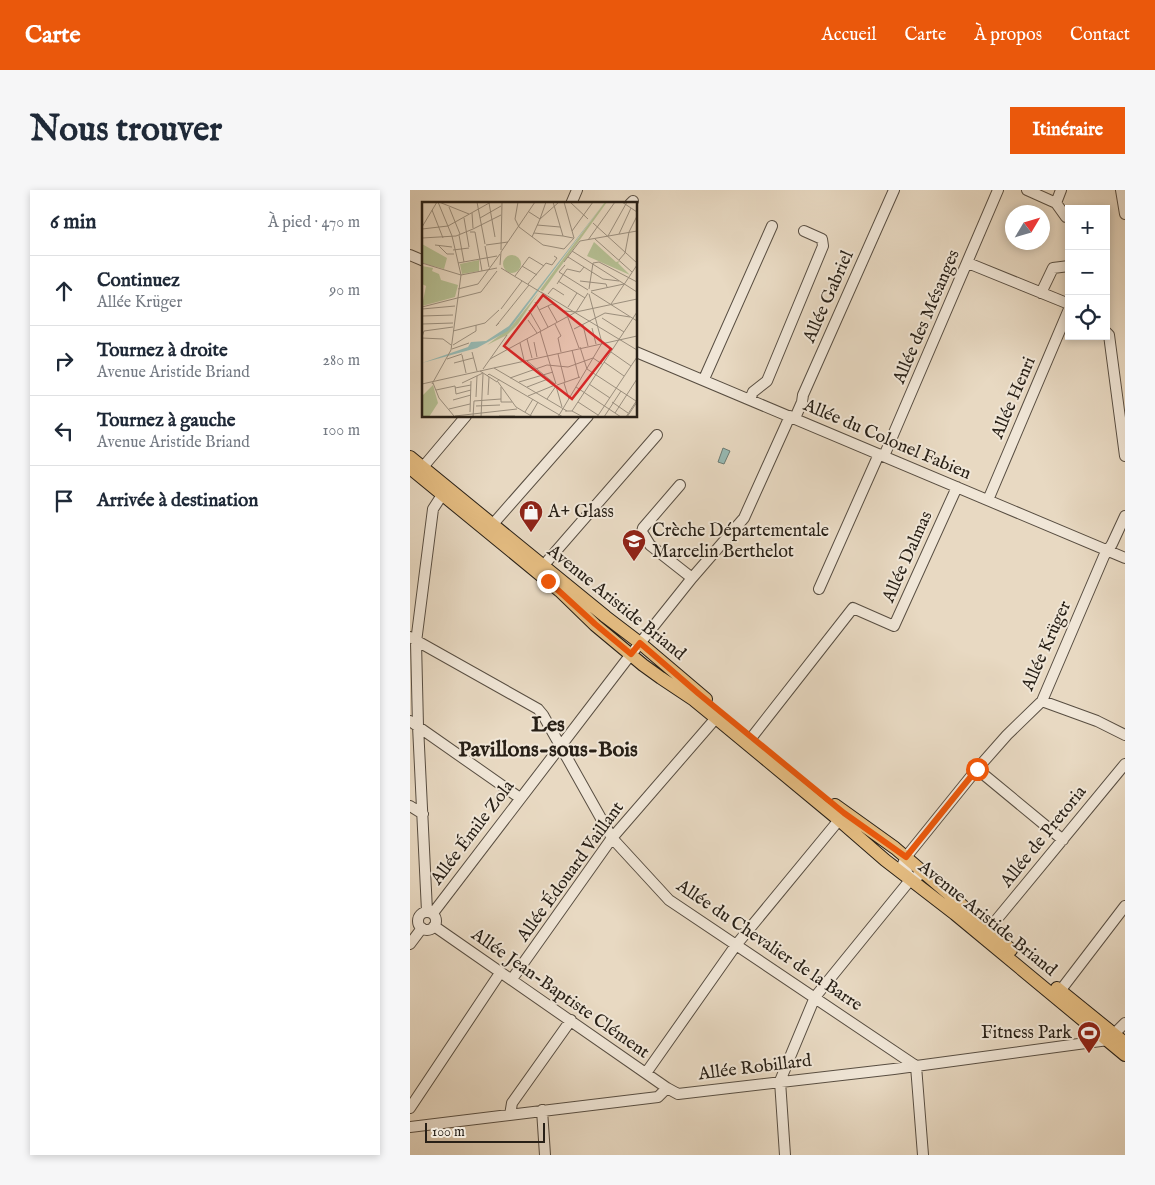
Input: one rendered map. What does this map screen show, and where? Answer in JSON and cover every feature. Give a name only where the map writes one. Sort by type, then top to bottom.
[{"type":"main road","name":"Avenue Aristide Briand","points":[[410,457],[416,468],[442,495],[554,586],[595,624],[660,678],[694,700],[885,860],[1111,1037],[1125,1043]]},
{"type":"main road","name":"Avenue Aristide Briand","points":[[416,468],[493,524],[640,643],[844,813],[906,857],[1111,1037],[1125,1055]]},
{"type":"street","points":[[572,202],[577,190]]},
{"type":"street","name":"Allée Gabriel","points":[[692,578],[744,518],[792,417],[802,402],[803,394],[894,190]]},
{"type":"street","name":"Allée des Mésanges","points":[[818,589],[882,455],[968,263],[998,190]]},
{"type":"street","points":[[1027,190],[1056,203],[1065,216]]},
{"type":"street","points":[[1056,203],[1061,190]]},
{"type":"street","points":[[1121,190],[1125,214]]},
{"type":"street","points":[[704,379],[772,226]]},
{"type":"street","points":[[750,399],[754,392],[767,381],[824,246],[822,239],[804,231]]},
{"type":"street","points":[[410,255],[422,260]]},
{"type":"street","points":[[968,263],[1065,302]]},
{"type":"street","points":[[1041,293],[1053,268],[1065,266]]},
{"type":"street","name":"Allée Henri","points":[[988,500],[1065,318]]},
{"type":"street","points":[[1110,340],[1125,456]]},
{"type":"street","name":"Allée du Colonel Fabien","points":[[638,353],[1125,558]]},
{"type":"street","points":[[416,468],[464,418]]},
{"type":"street","points":[[493,524],[586,418]]},
{"type":"street","points":[[543,566],[657,435]]},
{"type":"street","points":[[680,485],[643,528],[642,532],[650,545],[692,578]]},
{"type":"street","name":"Allée Dalmas","points":[[752,738],[853,608],[894,626],[957,488]]},
{"type":"street","points":[[420,918],[423,814],[414,723],[413,639],[433,509],[442,495]]},
{"type":"street","name":"Allée Krüger","points":[[906,857],[977,769],[1007,735],[1042,701],[1106,550],[1112,544],[1125,516]]},
{"type":"street","name":"Allée Émile Zola","points":[[410,944],[420,918],[520,798],[692,578]]},
{"type":"street","name":"Allée du Chevalier de la Barre","points":[[413,639],[538,709],[612,838],[669,900],[916,1066]]},
{"type":"street","points":[[1042,701],[1097,721],[1125,735]]},
{"type":"street","name":"Allée Édouard Vaillant","points":[[512,979],[612,838],[716,718]]},
{"type":"street","points":[[414,723],[520,798]]},
{"type":"street","name":"Allée de Pretoria","points":[[988,930],[1125,764]]},
{"type":"street","points":[[977,769],[1063,840]]},
{"type":"street","points":[[410,806],[423,814]]},
{"type":"street","points":[[646,1073],[736,945],[839,820]]},
{"type":"street","points":[[906,857],[903,864],[911,879]]},
{"type":"street","points":[[785,1155],[780,1081],[815,997],[911,879],[924,873]]},
{"type":"street","points":[[1060,991],[1125,906]]},
{"type":"street","name":"Allée Jean-Baptiste Clément","points":[[420,918],[436,918],[434,926],[667,1088]]},
{"type":"street","points":[[410,1108],[500,973]]},
{"type":"street","points":[[510,1115],[512,1103],[571,1020]]},
{"type":"street","points":[[1111,1037],[1125,1022]]},
{"type":"street","name":"Allée Robillard","points":[[667,1088],[678,1094],[916,1066],[1111,1037]]},
{"type":"street","points":[[916,1066],[923,1155]]},
{"type":"street","points":[[410,1127],[658,1097],[667,1088]]},
{"type":"street","points":[[542,1110],[545,1155]]},
{"type":"water","points":[[723,448],[730,451],[724,464],[718,462]]},
{"type":"place","name":"A+ Glass","points":[[531,533]]},
{"type":"place","name":"Crèche Départementale Marcelin Berthelot","points":[[634,562]]},
{"type":"place","name":"Fitness Park","points":[[1089,1054]]},
{"type":"district","name":"Les Pavillons-sous-Bois","points":[[548,738]]},
{"type":"route","points":[[548,581],[631,654],[640,643],[844,813],[906,857],[977,769]]}]
